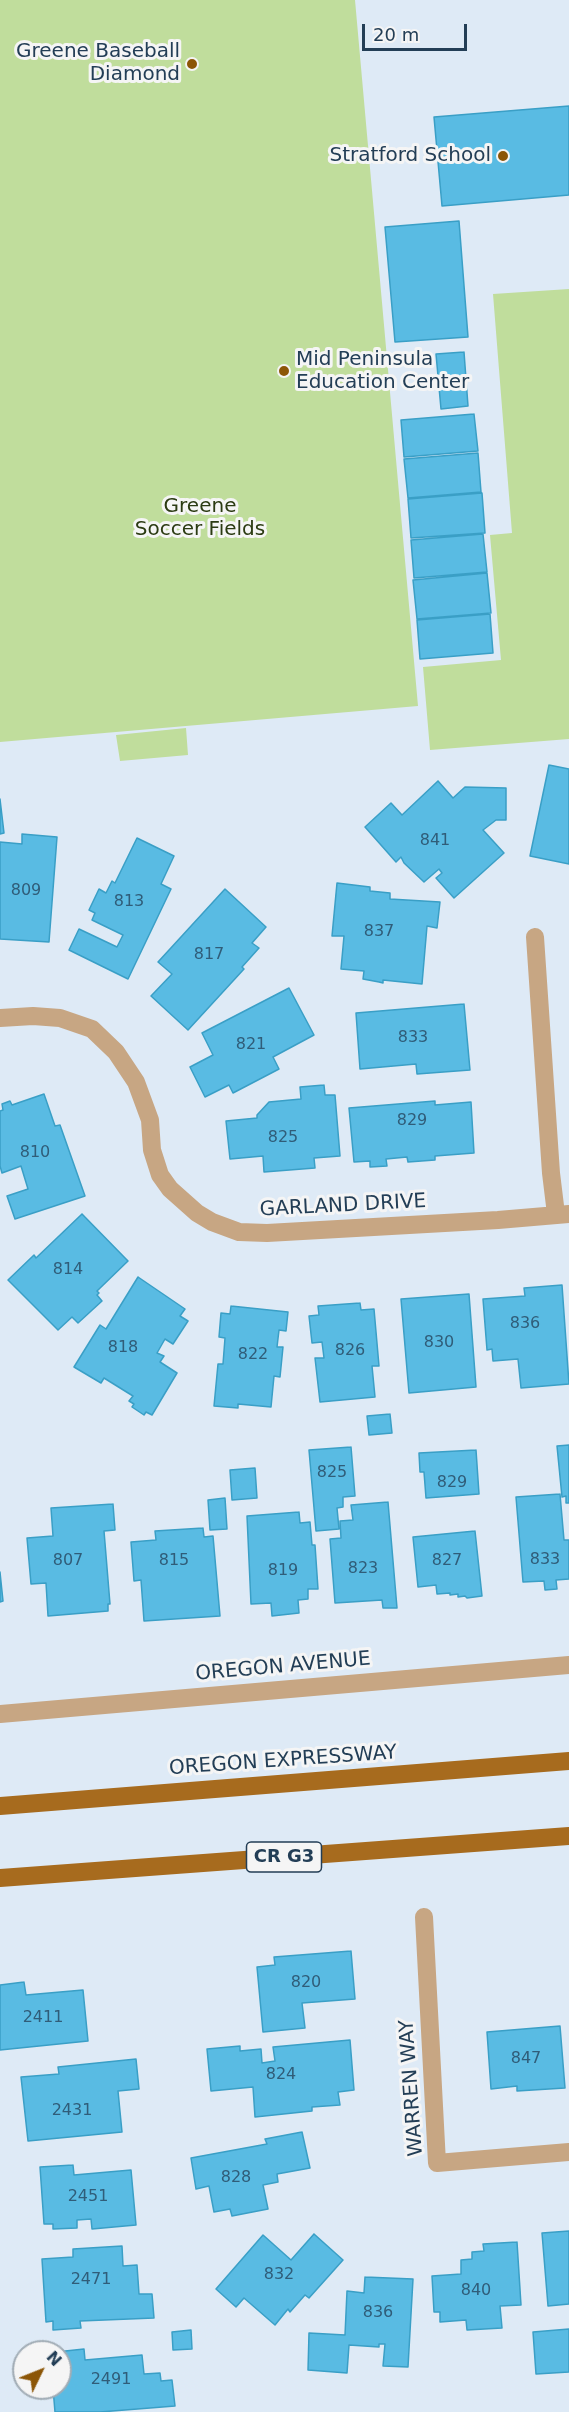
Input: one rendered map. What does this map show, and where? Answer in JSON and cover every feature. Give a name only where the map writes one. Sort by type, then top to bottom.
[{"type":"main road","name":"OREGON EXPRESSWAY","points":[[0,1806],[569,1761]]},
{"type":"main road","name":"CR G3","points":[[0,1878],[569,1836]]},
{"type":"street","name":"GARLAND DRIVE","points":[[0,1018],[33,1016],[60,1018],[92,1029],[116,1052],[136,1082],[150,1120],[152,1150],[160,1175],[170,1189],[197,1213],[212,1222],[239,1232],[267,1233],[498,1220],[563,1214],[551,1173],[535,937]]},
{"type":"street","name":"OREGON AVENUE","points":[[0,1714],[569,1665]]},
{"type":"street","name":"WARREN WAY","points":[[424,1917],[437,2163],[569,2152]]},
{"type":"green space","name":"Greene Soccer Fields","points":[[0,0],[355,0],[418,706],[0,742]]},
{"type":"green space","points":[[569,289],[569,739],[430,750],[423,667],[501,660],[490,535],[512,533],[493,294]]},
{"type":"green space","points":[[186,728],[188,755],[120,761],[116,735]]},
{"type":"building","name":"Stratford School","points":[[569,106],[569,195],[442,206],[434,117]]},
{"type":"building","points":[[459,221],[468,337],[395,342],[385,227]]},
{"type":"building","points":[[464,352],[468,406],[441,409],[436,354]]},
{"type":"building","points":[[474,414],[478,451],[404,457],[401,420]]},
{"type":"building","points":[[478,453],[481,492],[408,498],[404,459]]},
{"type":"building","points":[[482,493],[485,533],[411,538],[408,499]]},
{"type":"building","points":[[483,534],[487,572],[414,578],[411,540]]},
{"type":"building","points":[[487,573],[491,613],[417,619],[413,580]]},
{"type":"building","points":[[490,614],[493,653],[420,659],[417,620]]},
{"type":"building","points":[[549,765],[569,769],[569,864],[530,856]]},
{"type":"building","points":[[438,781],[453,798],[465,787],[506,788],[506,820],[496,820],[483,830],[504,853],[454,898],[436,878],[442,873],[439,869],[424,882],[404,863],[401,857],[396,862],[365,827],[391,803],[402,815]]},
{"type":"building","points":[[0,799],[4,833],[0,834]]},
{"type":"building","points":[[22,834],[57,837],[49,942],[0,939],[0,842],[22,844]]},
{"type":"building","points":[[137,838],[174,856],[161,884],[171,889],[128,979],[69,950],[79,929],[117,947],[123,935],[92,920],[95,913],[89,910],[99,889],[106,893],[112,881],[115,883]]},
{"type":"building","points":[[337,883],[370,887],[370,891],[390,893],[390,899],[440,902],[437,928],[427,926],[422,984],[383,980],[383,983],[363,979],[364,971],[341,969],[344,936],[332,936]]},
{"type":"building","points":[[225,889],[266,927],[252,943],[259,948],[242,967],[244,969],[188,1030],[151,996],[172,974],[158,962]]},
{"type":"building","points":[[289,988],[314,1035],[273,1057],[279,1069],[233,1093],[229,1085],[205,1097],[190,1067],[213,1055],[202,1033]]},
{"type":"building","points":[[464,1004],[470,1070],[417,1074],[416,1064],[360,1069],[356,1013]]},
{"type":"building","points":[[324,1085],[325,1095],[335,1095],[340,1156],[314,1158],[315,1168],[264,1172],[263,1156],[230,1159],[226,1121],[257,1118],[269,1102],[301,1099],[300,1087]]},
{"type":"building","points":[[44,1094],[55,1126],[60,1125],[85,1196],[15,1219],[7,1196],[28,1189],[21,1166],[2,1173],[0,1111],[3,1110],[2,1104],[10,1101],[12,1105]]},
{"type":"building","points":[[435,1101],[435,1105],[471,1102],[474,1153],[435,1156],[435,1160],[408,1162],[407,1157],[386,1159],[387,1166],[370,1167],[370,1161],[354,1162],[349,1108]]},
{"type":"building","points":[[82,1214],[128,1261],[97,1291],[102,1301],[78,1323],[72,1317],[58,1330],[8,1280],[34,1255],[36,1258]]},
{"type":"building","points":[[138,1277],[185,1309],[180,1316],[188,1321],[173,1344],[165,1339],[157,1353],[164,1356],[160,1362],[177,1373],[152,1415],[146,1412],[144,1415],[132,1407],[134,1404],[129,1401],[133,1396],[104,1378],[101,1383],[74,1367],[100,1325],[106,1329]]},
{"type":"building","points":[[562,1285],[569,1384],[521,1388],[518,1359],[493,1361],[492,1349],[487,1350],[483,1299],[525,1296],[524,1288]]},
{"type":"building","points":[[469,1294],[476,1387],[409,1393],[401,1299]]},
{"type":"building","points":[[360,1303],[361,1310],[374,1309],[379,1366],[372,1366],[375,1397],[320,1402],[315,1358],[324,1358],[322,1342],[312,1343],[309,1316],[319,1315],[318,1306]]},
{"type":"building","points":[[231,1306],[288,1312],[286,1331],[279,1330],[277,1347],[283,1347],[280,1377],[274,1376],[271,1407],[238,1404],[238,1408],[214,1406],[218,1364],[223,1364],[225,1338],[219,1337],[221,1313],[230,1314]]},
{"type":"building","points":[[390,1414],[392,1433],[369,1435],[367,1416]]},
{"type":"building","points":[[569,1445],[569,1503],[566,1503],[566,1496],[562,1497],[557,1446]]},
{"type":"building","points":[[351,1447],[355,1496],[343,1497],[343,1507],[337,1508],[339,1529],[316,1531],[309,1450]]},
{"type":"building","points":[[476,1450],[479,1494],[426,1498],[424,1472],[420,1472],[419,1453]]},
{"type":"building","points":[[255,1468],[257,1498],[232,1500],[230,1470]]},
{"type":"building","points":[[560,1494],[564,1540],[569,1540],[569,1579],[556,1580],[557,1589],[545,1590],[544,1581],[523,1582],[516,1497]]},
{"type":"building","points":[[225,1498],[227,1529],[210,1530],[208,1500]]},
{"type":"building","points":[[388,1502],[397,1608],[383,1608],[382,1600],[335,1603],[330,1539],[341,1538],[340,1521],[353,1520],[351,1505]]},
{"type":"building","points":[[113,1504],[115,1530],[104,1531],[110,1604],[108,1604],[108,1611],[48,1616],[46,1583],[31,1584],[27,1538],[53,1536],[51,1508]]},
{"type":"building","points":[[299,1512],[300,1523],[310,1522],[312,1545],[315,1545],[318,1589],[308,1589],[308,1599],[298,1600],[299,1613],[272,1616],[271,1603],[251,1604],[247,1516]]},
{"type":"building","points":[[203,1528],[204,1537],[213,1536],[220,1616],[144,1621],[141,1580],[134,1581],[131,1542],[156,1540],[155,1531]]},
{"type":"building","points":[[475,1531],[482,1596],[467,1598],[458,1597],[458,1594],[437,1594],[436,1585],[418,1587],[413,1537]]},
{"type":"building","points":[[0,1572],[3,1601],[0,1602]]},
{"type":"building","points":[[351,1951],[355,1999],[302,2003],[305,2028],[263,2032],[257,1967],[275,1965],[274,1957]]},
{"type":"building","points":[[24,1982],[26,1995],[83,1990],[88,2041],[0,2050],[0,1985]]},
{"type":"building","points":[[560,2026],[565,2088],[517,2091],[517,2086],[491,2089],[487,2032]]},
{"type":"building","points":[[350,2040],[354,2090],[338,2092],[340,2105],[312,2107],[312,2111],[255,2117],[253,2087],[211,2091],[207,2049],[240,2046],[240,2051],[261,2049],[262,2063],[275,2061],[273,2047]]},
{"type":"building","points":[[136,2059],[139,2089],[118,2091],[122,2132],[28,2141],[21,2077],[59,2074],[58,2067]]},
{"type":"building","points":[[302,2132],[310,2168],[277,2174],[278,2182],[263,2185],[268,2209],[232,2216],[230,2209],[214,2212],[209,2186],[196,2189],[191,2158],[267,2144],[265,2139]]},
{"type":"building","points":[[73,2165],[74,2175],[131,2170],[136,2225],[92,2229],[91,2219],[77,2220],[77,2228],[53,2229],[53,2224],[44,2224],[40,2167]]},
{"type":"building","points":[[569,2231],[569,2304],[548,2306],[542,2233]]},
{"type":"building","points":[[314,2234],[343,2260],[309,2298],[305,2295],[290,2312],[288,2309],[275,2325],[244,2298],[236,2307],[216,2289],[263,2235],[291,2260]]},
{"type":"building","points":[[517,2242],[521,2305],[500,2306],[502,2328],[467,2330],[466,2320],[440,2322],[440,2312],[434,2312],[432,2276],[461,2274],[461,2260],[472,2259],[472,2252],[484,2251],[483,2244]]},
{"type":"building","points":[[122,2246],[123,2266],[137,2265],[139,2294],[152,2294],[154,2318],[80,2321],[81,2328],[53,2330],[53,2321],[46,2322],[42,2259],[73,2257],[73,2249]]},
{"type":"building","points":[[365,2277],[413,2279],[408,2367],[383,2366],[385,2344],[379,2344],[379,2347],[349,2345],[347,2373],[308,2370],[309,2333],[345,2335],[347,2291],[364,2293]]},
{"type":"building","points":[[569,2329],[569,2372],[536,2374],[533,2332]]},
{"type":"building","points":[[191,2330],[192,2349],[173,2350],[172,2332]]},
{"type":"building","points":[[84,2349],[85,2360],[142,2355],[144,2374],[160,2373],[161,2381],[172,2380],[175,2406],[100,2412],[55,2412],[54,2400],[72,2400],[72,2350]]},
{"type":"place","name":"Greene Baseball Diamond","points":[[192,64]]},
{"type":"place","name":"Stratford School","points":[[503,156]]},
{"type":"place","name":"Mid Peninsula Education Center","points":[[284,371]]}]
